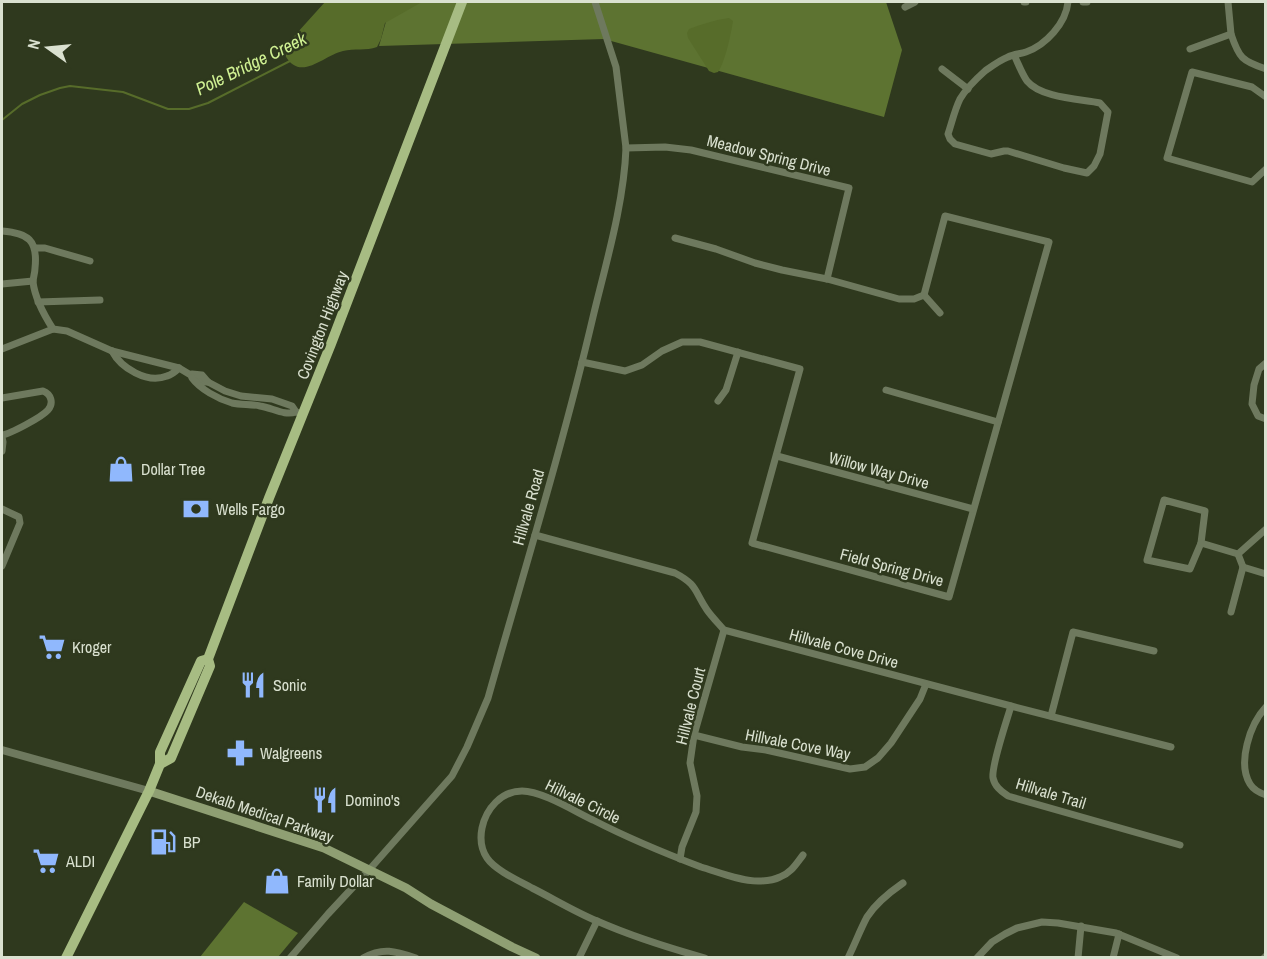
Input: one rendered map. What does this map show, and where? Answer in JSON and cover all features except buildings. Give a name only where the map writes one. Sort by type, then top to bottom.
[{"type":"main road","name":"Covington Highway","points":[[66,957],[149,791],[160,764],[160,752],[201,661],[208,659],[300,413],[331,344],[462,2]]},
{"type":"main road","name":"Dekalb Medical Parkway","points":[[149,791],[324,848],[406,888],[512,947],[536,957]]},
{"type":"street","name":"Hillvale Road","points":[[290,957],[452,776],[488,698],[582,362],[615,226],[625,161],[626,148],[616,67],[595,2]]},
{"type":"street","points":[[905,7],[915,2]]},
{"type":"street","points":[[1014,55],[1026,80],[1036,90],[1101,103],[1108,112],[1100,154],[1094,166],[1087,173],[1008,151],[991,154],[955,144],[948,134],[960,99],[968,89],[997,62],[1007,57],[1014,55],[1026,52],[1040,45],[1056,30],[1068,10],[1068,2]]},
{"type":"street","points":[[1228,2],[1231,34],[1236,50],[1247,63],[1266,69]]},
{"type":"street","points":[[1190,49],[1231,34]]},
{"type":"street","points":[[942,69],[968,89]]},
{"type":"street","points":[[1266,97],[1252,87],[1192,72],[1167,158],[1251,182],[1266,169]]},
{"type":"street","name":"Meadow Spring Drive","points":[[626,148],[665,147],[691,150],[849,188],[827,279]]},
{"type":"street","name":"Field Spring Drive","points":[[582,362],[625,370],[642,365],[662,351],[682,342],[700,342],[800,369],[752,543],[950,597],[1049,242],[945,216],[924,296]]},
{"type":"street","points":[[2,231],[28,237],[36,248],[33,281],[38,302],[53,329]]},
{"type":"street","points":[[675,238],[716,249],[764,266],[827,279],[900,299],[924,296],[939,314]]},
{"type":"street","points":[[36,248],[45,248],[90,261]]},
{"type":"street","points":[[2,284],[33,281]]},
{"type":"street","points":[[38,302],[100,300]]},
{"type":"street","points":[[2,349],[53,329],[67,331],[112,351],[202,375],[210,383],[232,394],[272,399],[292,406],[300,413]]},
{"type":"street","points":[[112,351],[116,360],[147,378],[168,376],[180,368]]},
{"type":"street","points":[[718,401],[726,390],[738,352]]},
{"type":"street","points":[[1266,363],[1259,369],[1252,404],[1258,416],[1266,419]]},
{"type":"street","points":[[189,373],[196,384],[232,403],[260,406],[289,415],[300,413]]},
{"type":"street","points":[[208,392],[210,383]]},
{"type":"street","points":[[886,390],[998,422]]},
{"type":"street","points":[[2,398],[43,391],[51,397],[48,410],[17,430],[2,436],[2,451]]},
{"type":"street","name":"Willow Way Drive","points":[[777,456],[973,510]]},
{"type":"street","points":[[1164,500],[1205,511],[1201,543],[1190,569],[1147,560],[1164,500]]},
{"type":"street","points":[[2,510],[19,517],[20,524],[2,566]]},
{"type":"street","points":[[1238,554],[1266,529]]},
{"type":"street","points":[[535,535],[675,573],[695,588],[707,610],[724,630]]},
{"type":"street","points":[[1201,543],[1238,554]]},
{"type":"street","points":[[1231,612],[1242,567],[1238,554]]},
{"type":"street","points":[[1242,567],[1266,574]]},
{"type":"street","name":"Hillvale Cove Drive","points":[[724,630],[1171,747]]},
{"type":"street","name":"Hillvale Court","points":[[680,859],[682,847],[696,812],[697,796],[690,763],[694,735],[724,630]]},
{"type":"street","points":[[1051,716],[1073,632],[1154,651]]},
{"type":"street","name":"Hillvale Cove Way","points":[[694,735],[850,770],[865,767],[878,758],[891,743],[920,699],[926,684]]},
{"type":"street","name":"Hillvale Trail","points":[[1011,706],[995,763],[993,777],[998,789],[1008,796],[1180,845]]},
{"type":"street","points":[[1266,707],[1250,732],[1245,760],[1250,785],[1266,795]]},
{"type":"street","name":"Dekalb Medical Parkway","points":[[2,750],[149,791]]},
{"type":"street","name":"Hillvale Circle","points":[[705,957],[668,947],[597,921],[496,867],[488,859],[481,841],[484,818],[492,805],[510,793],[520,791],[535,793],[629,839],[722,874],[757,881],[770,880],[791,871],[803,855]]},
{"type":"street","points":[[848,957],[874,908],[903,883]]},
{"type":"street","points":[[579,957],[597,921]]},
{"type":"street","points":[[977,957],[992,942],[1017,928],[1042,922],[1081,926],[1119,934],[1177,957]]},
{"type":"street","points":[[1078,957],[1081,926]]},
{"type":"street","points":[[1113,957],[1119,934]]},
{"type":"street","points":[[363,957],[375,951],[393,950],[416,957]]},
{"type":"shaded area","points":[[325,2],[422,2],[385,23],[377,47],[343,51],[312,65],[298,67],[291,63],[285,55],[288,43]]},
{"type":"shaded area","points":[[410,2],[886,2],[902,50],[884,117],[604,39],[379,46],[387,18]]},
{"type":"shaded area","points":[[729,18],[733,21],[727,48],[721,67],[718,72],[714,73],[709,71],[687,33],[694,27]]},
{"type":"shaded area","points":[[244,902],[298,933],[278,957],[200,957]]},
{"type":"waterway","name":"Pole Bridge Creek","points":[[2,120],[22,104],[40,95],[70,86],[123,92],[168,109],[189,109],[208,103],[290,61]]},
{"type":"place","name":"Dollar Tree","points":[[121,469]]},
{"type":"place","name":"Wells Fargo","points":[[196,509]]},
{"type":"place","name":"Kroger","points":[[52,647]]},
{"type":"place","name":"Sonic","points":[[253,685]]},
{"type":"place","name":"Walgreens","points":[[240,753]]},
{"type":"place","name":"Domino's","points":[[325,800]]},
{"type":"place","name":"BP","points":[[163,842]]},
{"type":"place","name":"ALDI","points":[[46,861]]},
{"type":"place","name":"Family Dollar","points":[[277,881]]}]
